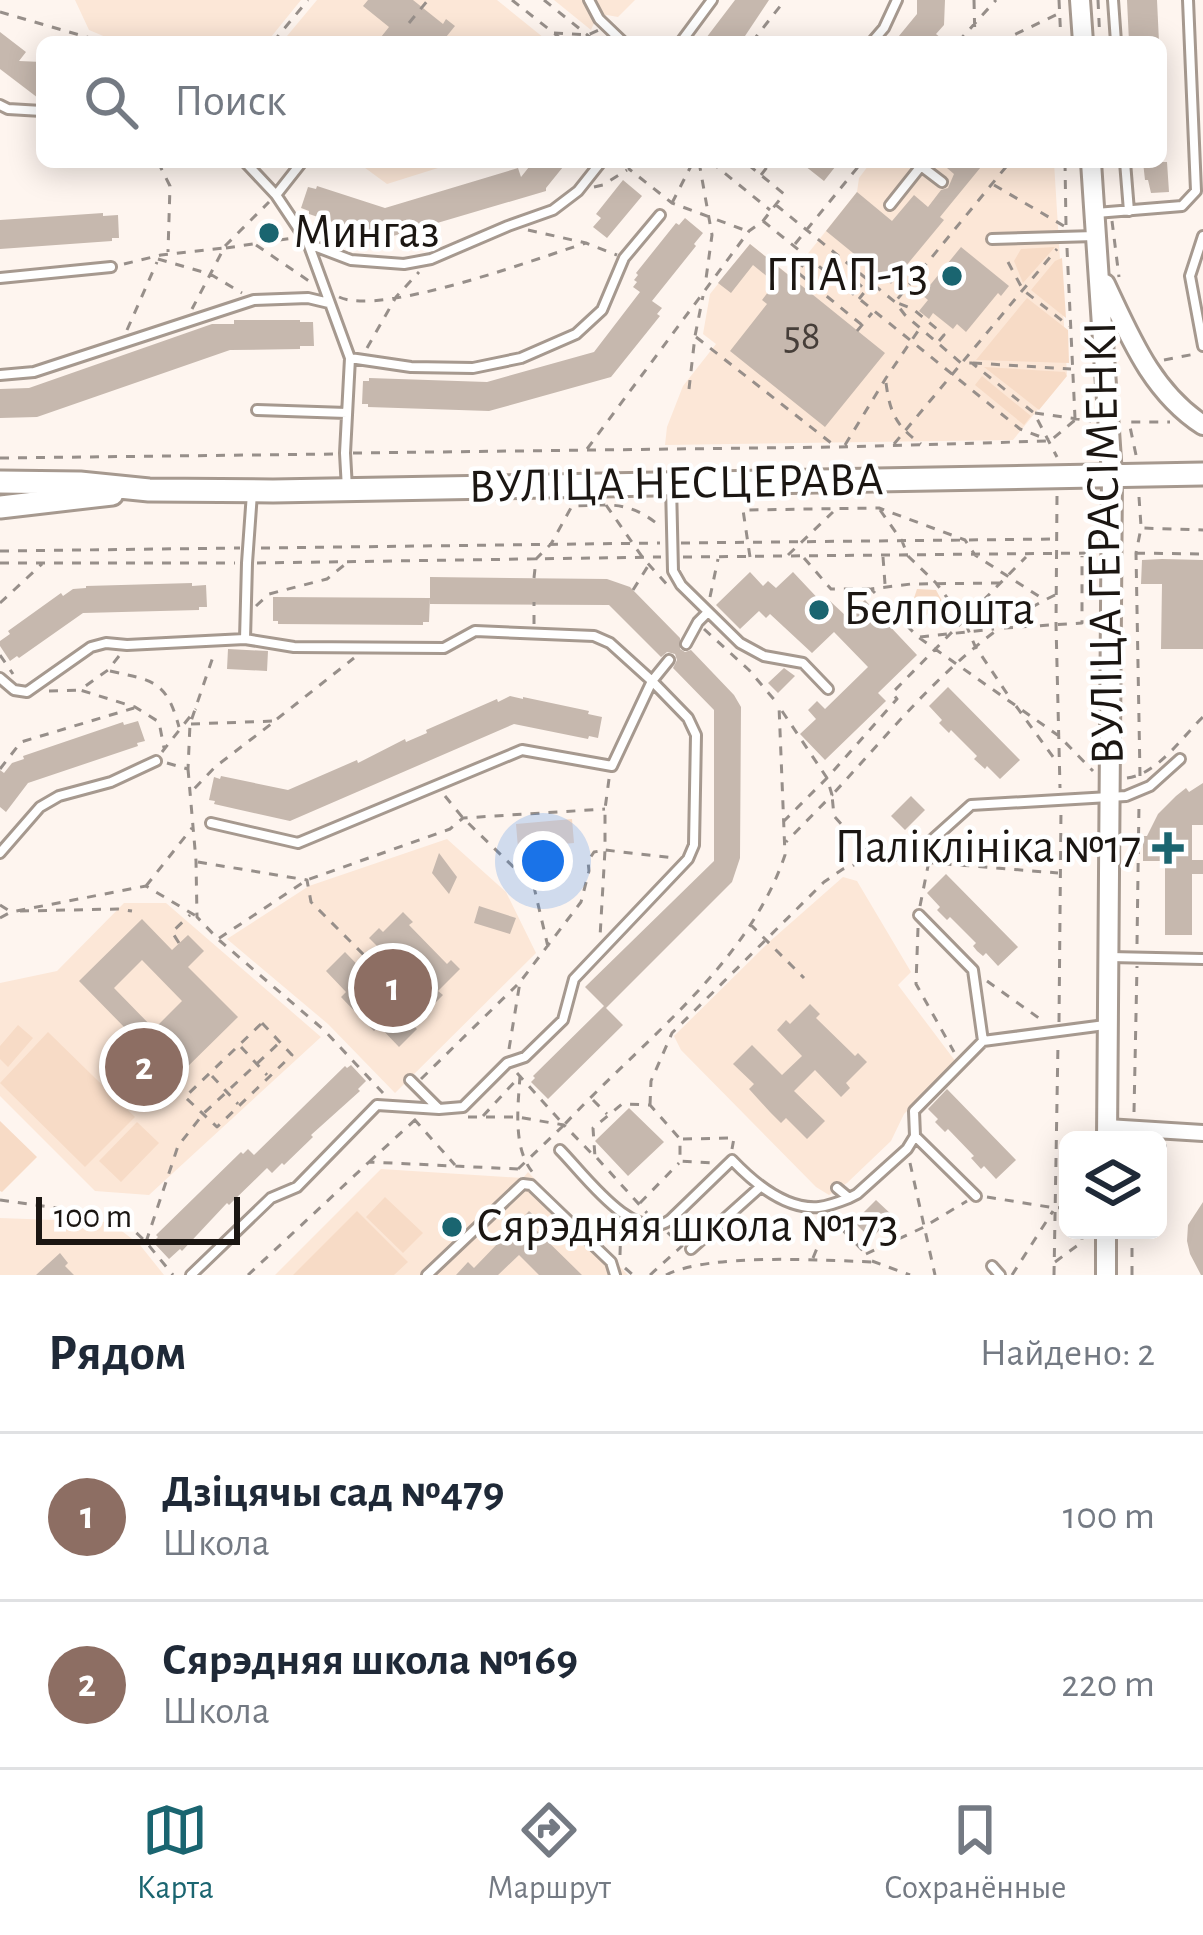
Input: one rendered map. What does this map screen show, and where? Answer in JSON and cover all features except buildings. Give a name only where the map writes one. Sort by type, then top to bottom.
[{"type":"main road","name":"ВУЛІЦА НЕСЦЕРАВА","points":[[149,490],[1203,474]]},
{"type":"main road","points":[[0,482],[80,482],[149,490]]},
{"type":"main road","points":[[0,507],[149,490]]},
{"type":"street","points":[[1080,0],[1083,36]]},
{"type":"street","name":"ВУЛІЦА ГЕРАСІМЕНКІ","points":[[1092,168],[1103,213],[1096,236],[1112,475],[1105,789],[1107,1131]]},
{"type":"street","points":[[1099,272],[1143,364],[1167,396],[1197,421]]},
{"type":"street","points":[[1167,1133],[1203,1133]]},
{"type":"street","points":[[1106,1239],[1106,1275]]},
{"type":"lane","points":[[590,0],[616,36]]},
{"type":"lane","points":[[685,36],[712,0]]},
{"type":"lane","points":[[877,36],[897,0]]},
{"type":"lane","points":[[1112,0],[1115,36]]},
{"type":"lane","points":[[1103,213],[1182,206],[1196,191],[1188,0]]},
{"type":"lane","points":[[0,105],[36,110]]},
{"type":"lane","points":[[251,168],[276,195],[308,243],[355,359],[347,412],[347,490]]},
{"type":"lane","points":[[276,195],[297,168]]},
{"type":"lane","points":[[308,243],[351,260],[404,264],[431,259],[553,210],[578,191],[596,168]]},
{"type":"lane","points":[[890,206],[916,168]]},
{"type":"lane","points":[[924,168],[942,182]]},
{"type":"lane","points":[[1125,168],[1129,211]]},
{"type":"lane","points":[[355,359],[411,367],[473,368],[521,358],[576,334],[602,310],[624,258],[660,215]]},
{"type":"lane","points":[[992,239],[1096,236]]},
{"type":"lane","points":[[1203,236],[1190,276],[1203,349]]},
{"type":"lane","points":[[0,278],[111,267]]},
{"type":"lane","points":[[0,375],[34,372],[254,300],[296,297],[331,304]]},
{"type":"lane","points":[[257,410],[347,412]]},
{"type":"lane","points":[[671,483],[673,571],[681,585],[740,643],[764,656],[803,663],[828,689]]},
{"type":"lane","points":[[245,640],[253,491]]},
{"type":"lane","points":[[686,644],[707,613]]},
{"type":"lane","points":[[0,679],[14,690],[27,692],[91,646],[106,643],[245,640],[294,647],[444,648],[475,631],[594,636],[610,643],[652,681],[688,718],[696,735],[694,845],[688,859],[574,979],[563,1020],[525,1057],[507,1063],[463,1107],[377,1105],[297,1186],[272,1198],[191,1275]]},
{"type":"lane","points":[[211,823],[298,843],[522,749],[612,766],[652,681],[669,660]]},
{"type":"lane","points":[[932,840],[971,805],[1061,801],[1105,789],[1139,792],[1180,759]]},
{"type":"lane","points":[[0,853],[40,807],[156,761]]},
{"type":"lane","points":[[919,915],[973,970],[983,1041]]},
{"type":"lane","points":[[1108,957],[1203,959]]},
{"type":"lane","points":[[560,1150],[622,1214],[643,1226],[661,1226],[732,1160],[759,1188],[805,1207],[822,1207],[849,1198],[907,1149],[915,1136],[914,1111],[983,1041],[1107,1025]]},
{"type":"lane","points":[[413,1082],[439,1109]]},
{"type":"lane","points":[[915,1136],[976,1196]]},
{"type":"lane","points":[[427,1275],[523,1184],[532,1185],[595,1246],[611,1262],[615,1275]]},
{"type":"lane","points":[[691,1249],[759,1188]]},
{"type":"lane","points":[[837,1188],[849,1198]]},
{"type":"lane","points":[[992,1266],[1000,1275]]},
{"type":"path","points":[[279,36],[308,0]]},
{"type":"path","points":[[409,23],[428,0]]},
{"type":"path","points":[[512,0],[558,36]]},
{"type":"path","points":[[544,0],[588,35]]},
{"type":"path","points":[[757,36],[785,0]]},
{"type":"path","points":[[974,0],[974,36]]},
{"type":"path","points":[[963,36],[996,0]]},
{"type":"path","points":[[1059,0],[1061,36]]},
{"type":"path","points":[[1098,0],[1100,36]]},
{"type":"path","points":[[0,12],[83,36]]},
{"type":"path","points":[[1012,36],[1060,14]]},
{"type":"path","points":[[554,33],[588,35],[605,27]]},
{"type":"path","points":[[161,168],[170,186],[168,254]]},
{"type":"path","points":[[578,191],[603,185],[625,168]]},
{"type":"path","points":[[632,168],[672,203],[749,231]]},
{"type":"path","points":[[672,203],[692,168]]},
{"type":"path","points":[[688,389],[712,235],[698,168]]},
{"type":"path","points":[[719,168],[860,272],[961,363],[1073,369]]},
{"type":"path","points":[[586,450],[749,231],[784,194],[752,168]]},
{"type":"path","points":[[761,175],[766,168]]},
{"type":"path","points":[[793,246],[857,168]]},
{"type":"path","points":[[895,302],[1005,168]]},
{"type":"path","points":[[1064,168],[1075,420]]},
{"type":"path","points":[[993,184],[1067,237]]},
{"type":"path","points":[[186,321],[224,248],[276,195]]},
{"type":"path","points":[[1103,213],[1120,287]]},
{"type":"path","points":[[763,221],[1020,429],[1050,441]]},
{"type":"path","points":[[508,226],[586,242],[624,258]]},
{"type":"path","points":[[111,267],[168,254],[297,237],[308,243]]},
{"type":"path","points":[[893,445],[1067,237]]},
{"type":"path","points":[[256,245],[347,301],[438,291],[586,242]]},
{"type":"path","points":[[160,257],[210,274],[254,300]]},
{"type":"path","points":[[120,343],[160,257]]},
{"type":"path","points":[[808,258],[797,272],[862,325]]},
{"type":"path","points":[[355,359],[396,296],[431,259]]},
{"type":"path","points":[[1008,262],[1022,290],[1071,328]]},
{"type":"path","points":[[835,279],[842,271],[854,280],[866,290],[859,299]]},
{"type":"path","points":[[854,280],[860,272]]},
{"type":"path","points":[[895,302],[914,309],[944,335],[938,343]]},
{"type":"path","points":[[857,331],[873,311]]},
{"type":"path","points":[[844,447],[920,328]]},
{"type":"path","points":[[695,336],[836,447]]},
{"type":"path","points":[[1168,358],[1203,349]]},
{"type":"path","points":[[972,363],[1034,413],[1057,457]]},
{"type":"path","points":[[886,378],[890,408],[904,431],[923,445]]},
{"type":"path","points":[[1034,413],[1099,422]]},
{"type":"path","points":[[0,458],[1050,441],[1075,420]]},
{"type":"path","points":[[1137,457],[1130,422],[1197,421]]},
{"type":"path","points":[[1054,1275],[1061,801],[1057,496]]},
{"type":"path","points":[[1139,497],[1140,776]]},
{"type":"path","points":[[534,578],[536,559],[551,544],[572,506],[637,509],[666,531],[673,543]]},
{"type":"path","points":[[606,506],[670,588]]},
{"type":"path","points":[[879,508],[908,556],[964,620],[975,646],[1059,765]]},
{"type":"path","points":[[750,557],[743,510],[879,508],[964,540],[975,555],[1045,600]]},
{"type":"path","points":[[787,556],[836,509]]},
{"type":"path","points":[[1142,528],[1203,530]]},
{"type":"path","points":[[0,551],[1058,539]]},
{"type":"path","points":[[1128,553],[1203,554]]},
{"type":"path","points":[[918,637],[1082,623],[1082,554]]},
{"type":"path","points":[[0,563],[1095,554]]},
{"type":"path","points":[[783,822],[897,699],[892,693],[1027,555]]},
{"type":"path","points":[[803,556],[831,590],[1000,583]]},
{"type":"path","points":[[883,556],[885,585]]},
{"type":"path","points":[[707,613],[718,557]]},
{"type":"path","points":[[245,616],[269,594],[327,579],[349,561]]},
{"type":"path","points":[[0,603],[42,564]]},
{"type":"path","points":[[633,590],[650,565]]},
{"type":"path","points":[[872,589],[918,637],[1059,736],[1105,789]]},
{"type":"path","points":[[784,843],[956,662],[999,628],[1056,595]]},
{"type":"path","points":[[534,602],[534,632]]},
{"type":"path","points":[[698,622],[779,706],[827,778],[834,816],[872,858]]},
{"type":"path","points":[[197,917],[188,769],[190,724],[218,640]]},
{"type":"path","points":[[127,645],[109,670],[80,690],[136,707],[159,722],[164,750]]},
{"type":"path","points":[[191,793],[215,767],[368,647]]},
{"type":"path","points":[[109,670],[152,681],[171,700],[179,730]]},
{"type":"path","points":[[369,1162],[518,1169],[725,962],[778,874],[784,855],[779,706]]},
{"type":"path","points":[[0,769],[21,742],[136,707]]},
{"type":"path","points":[[188,769],[156,761],[196,709]]},
{"type":"path","points":[[1125,778],[1151,769],[1203,717]]},
{"type":"path","points":[[190,724],[275,721]]},
{"type":"path","points":[[599,951],[604,808],[612,766]]},
{"type":"path","points":[[437,785],[463,818],[534,887],[548,948]]},
{"type":"path","points":[[1134,1117],[1139,792]]},
{"type":"path","points":[[218,939],[307,880],[450,829],[463,818],[604,808]]},
{"type":"path","points":[[0,918],[146,886],[193,826]]},
{"type":"path","points":[[932,840],[919,915],[916,985],[961,1064]]},
{"type":"path","points":[[413,1082],[520,982],[548,948],[581,902],[594,852],[688,859]]},
{"type":"path","points":[[650,1106],[651,1081],[671,1033],[824,882],[843,869],[872,858],[1060,874]]},
{"type":"path","points":[[196,861],[307,880]]},
{"type":"path","points":[[307,880],[311,902],[369,960],[361,969]]},
{"type":"path","points":[[146,886],[197,917],[324,1030],[396,1108]]},
{"type":"path","points":[[0,905],[11,912],[132,911]]},
{"type":"path","points":[[179,943],[172,932],[191,914]]},
{"type":"path","points":[[749,924],[804,978]]},
{"type":"path","points":[[973,970],[1059,1033]]},
{"type":"path","points":[[520,982],[507,1063],[682,1246],[650,1275]]},
{"type":"path","points":[[262,1023],[292,1055],[217,1126],[185,1096],[239,1046],[262,1023]]},
{"type":"path","points":[[146,1242],[178,1146],[204,1113],[279,1043]]},
{"type":"path","points":[[239,1046],[268,1077]]},
{"type":"path","points":[[210,1074],[239,1105]]},
{"type":"path","points":[[520,1076],[517,1117],[525,1165]]},
{"type":"path","points":[[481,1117],[520,1076]]},
{"type":"path","points":[[590,1097],[608,1115]]},
{"type":"path","points":[[596,1157],[592,1128],[622,1104],[650,1106],[680,1139],[680,1161],[638,1204]]},
{"type":"path","points":[[459,1118],[517,1117],[564,1125]]},
{"type":"path","points":[[248,1275],[414,1119],[456,1167]]},
{"type":"path","points":[[680,1139],[734,1138],[731,1151]]},
{"type":"path","points":[[907,1149],[935,1275]]},
{"type":"path","points":[[680,1161],[718,1163]]},
{"type":"path","points":[[518,1169],[522,1178]]},
{"type":"path","points":[[866,1254],[976,1196],[1059,1208]]},
{"type":"path","points":[[812,1260],[830,1217],[849,1198]]},
{"type":"path","points":[[0,1200],[120,1217],[173,1275]]},
{"type":"path","points":[[1012,1275],[1055,1208]]},
{"type":"path","points":[[830,1217],[872,1262]]},
{"type":"path","points":[[1054,1262],[1082,1239]]},
{"type":"path","points":[[1132,1239],[1132,1275]]},
{"type":"path","points":[[665,1275],[681,1267],[759,1260],[872,1262],[910,1275]]},
{"type":"shaded area","points":[[75,0],[301,0],[272,36],[103,36],[89,30]]},
{"type":"shaded area","points":[[317,0],[497,0],[542,36],[287,36]]},
{"type":"shaded area","points":[[554,0],[635,0],[618,17],[607,15],[595,21],[591,30]]},
{"type":"shaded area","points":[[365,168],[438,168],[387,184]]},
{"type":"shaded area","points":[[866,168],[1054,168],[1067,374],[1013,440],[665,445],[683,386],[716,344],[703,334],[710,294],[750,244],[790,276],[857,192]]},
{"type":"shaded area","points":[[1055,247],[1023,283],[1014,261],[1021,249]]},
{"type":"shaded area","points":[[1062,258],[1066,318],[1031,290]]},
{"type":"shaded area","points":[[1027,298],[1068,330],[1069,363],[976,360]]},
{"type":"shaded area","points":[[984,367],[1065,372],[1067,376],[1039,410]]},
{"type":"shaded area","points":[[982,376],[1031,416],[1024,425],[975,385]]},
{"type":"shaded area","points":[[917,589],[936,590],[942,601],[921,620],[909,613]]},
{"type":"shaded area","points":[[572,819],[574,843],[518,848],[516,824]]},
{"type":"shaded area","points":[[447,839],[506,892],[536,953],[395,1093],[328,1024],[227,939],[309,886]]},
{"type":"shaded area","points":[[843,877],[857,881],[911,972],[898,985],[956,1062],[904,1114],[891,1141],[829,1195],[681,1050],[674,1036]]},
{"type":"shaded area","points":[[124,903],[166,903],[321,1037],[149,1195],[95,1191],[0,1096],[0,983],[57,971]]},
{"type":"shaded area","points":[[18,1025],[33,1038],[8,1067],[0,1059],[0,1046]]},
{"type":"shaded area","points":[[48,1032],[135,1117],[85,1167],[0,1083]]},
{"type":"shaded area","points":[[0,1121],[37,1157],[2,1192],[0,1191]]},
{"type":"shaded area","points":[[137,1122],[159,1143],[121,1182],[99,1161]]},
{"type":"shaded area","name":"Сярэдняя школа №173","points":[[381,1169],[523,1178],[528,1172],[628,1275],[275,1275]]},
{"type":"shaded area","points":[[385,1197],[423,1233],[403,1253],[366,1217]]},
{"type":"shaded area","points":[[357,1211],[408,1262],[394,1275],[293,1275]]},
{"type":"shaded area","points":[[0,1218],[110,1222],[140,1245],[164,1275],[0,1275]]},
{"type":"place","name":"Мингаз","points":[[269,233]]},
{"type":"place","name":"ГПАП-13","points":[[952,276]]},
{"type":"place","name":"Белпошта","points":[[819,610]]},
{"type":"place","name":"Паліклініка №17","points":[[1168,848]]},
{"type":"place","name":"Дзіцячы сад №479","points":[[393,988]]},
{"type":"place","name":"Сярэдняя школа №169","points":[[144,1067]]},
{"type":"place","name":"Сярэдняя школа №173","points":[[452,1227]]}]
